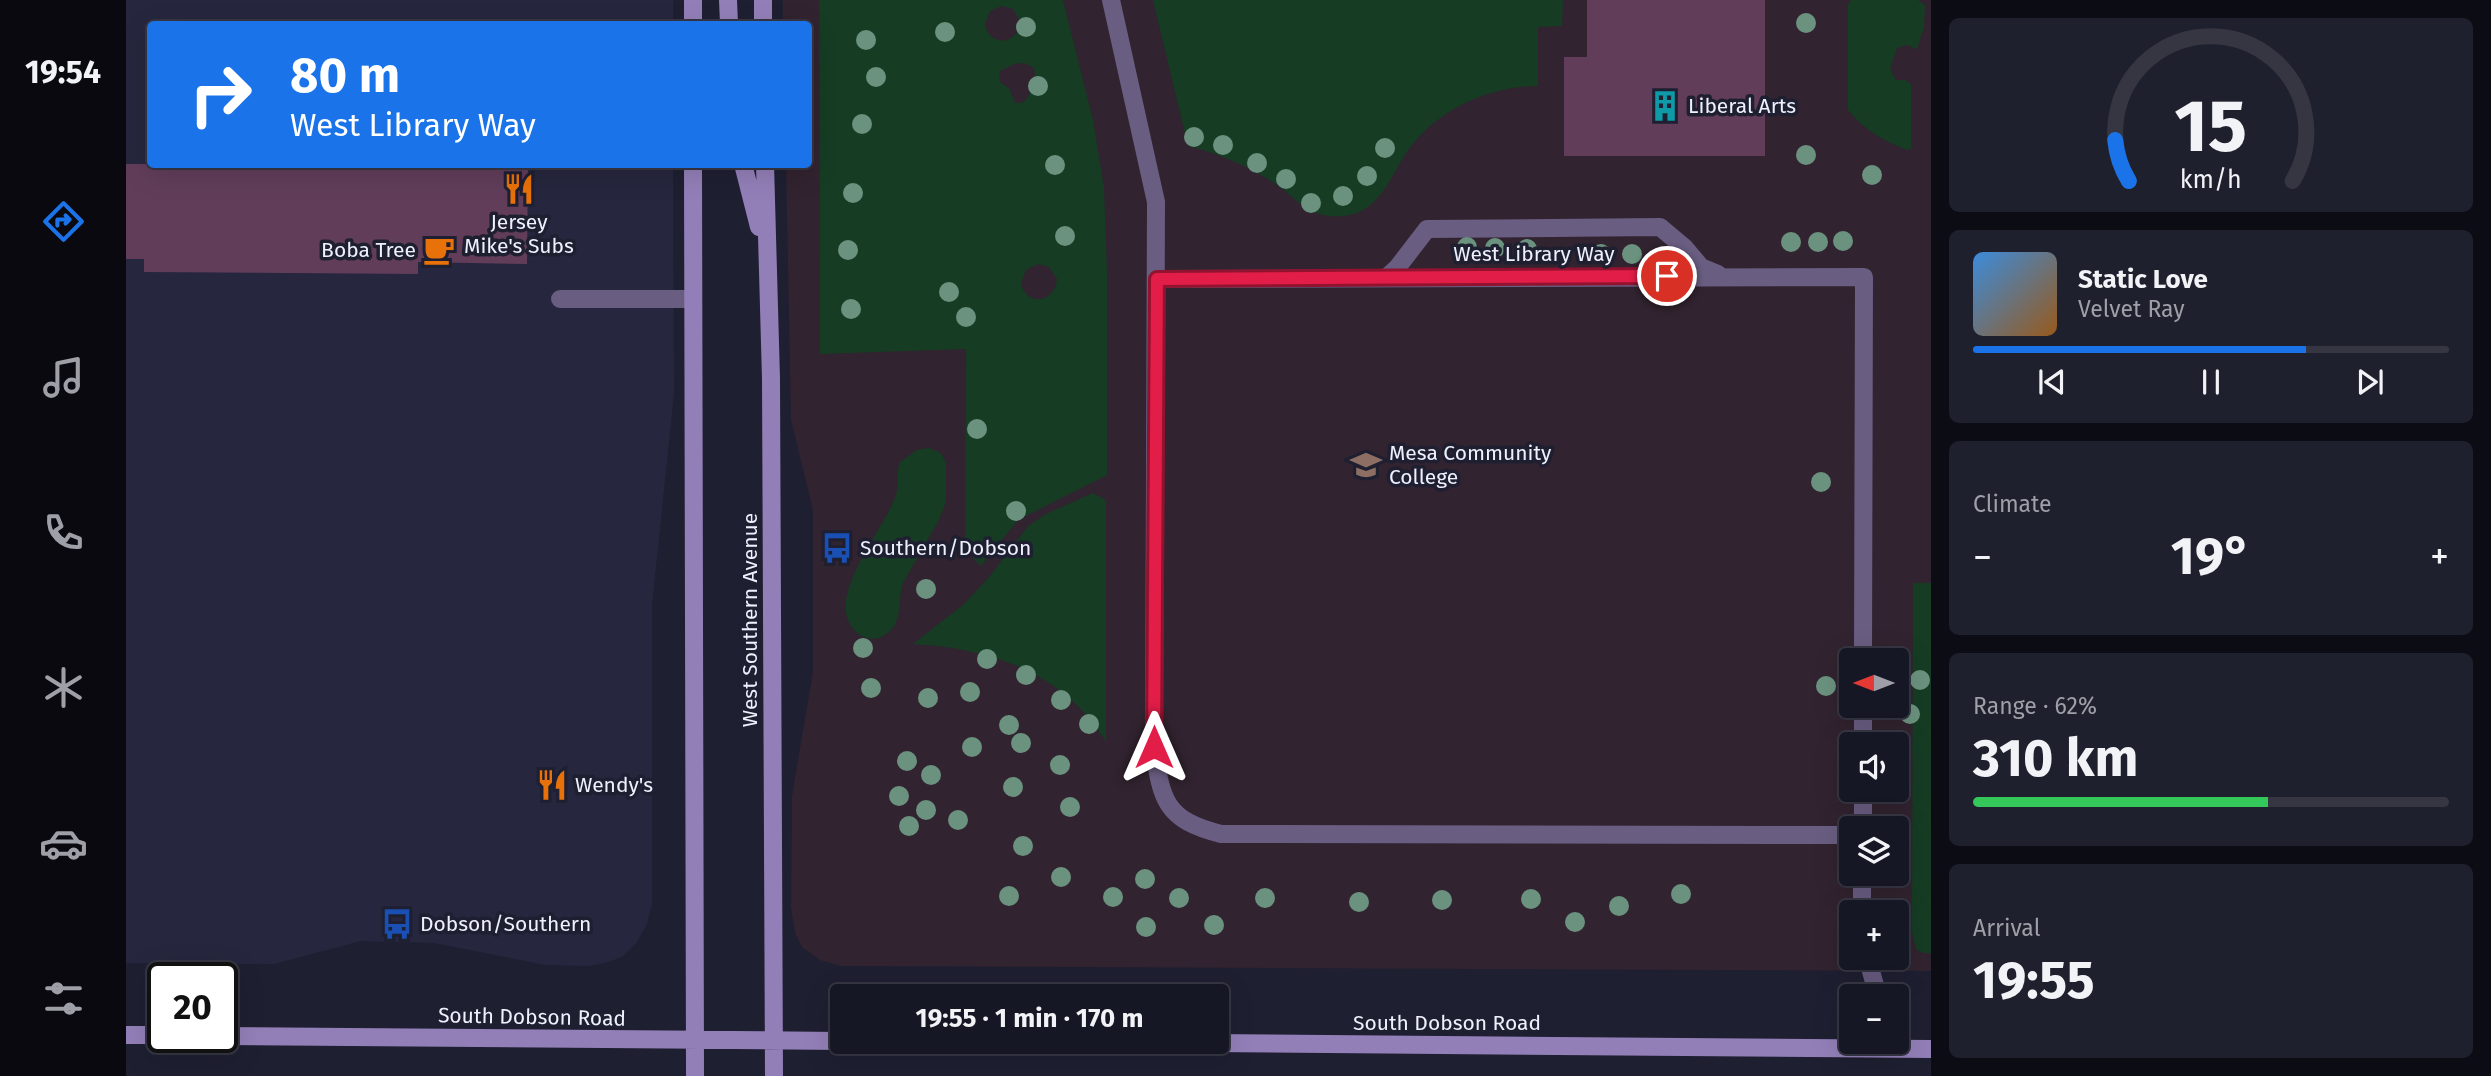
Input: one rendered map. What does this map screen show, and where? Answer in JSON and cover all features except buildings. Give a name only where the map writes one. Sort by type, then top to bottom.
[{"type":"main road","points":[[693,0],[693,21]]},
{"type":"main road","points":[[728,0],[729,21]]},
{"type":"main road","points":[[763,0],[763,21]]},
{"type":"main road","points":[[693,168],[695,1076]]},
{"type":"main road","points":[[744,168],[767,257]]},
{"type":"main road","name":"West Southern Avenue","points":[[765,168],[771,379],[774,1076]]},
{"type":"main road","points":[[126,1035],[147,1035]]},
{"type":"main road","name":"South Dobson Road","points":[[238,1036],[830,1041]]},
{"type":"main road","name":"South Dobson Road","points":[[1229,1042],[1839,1045]]},
{"type":"main road","name":"South Dobson Road","points":[[1909,1047],[1931,1049]]},
{"type":"lane","points":[[1111,0],[1156,202],[1154,747],[1159,780],[1172,812],[1195,827],[1221,834],[1839,835]]},
{"type":"lane","points":[[1387,278],[1398,268],[1427,229],[1660,227],[1685,248],[1701,267],[1724,276]]},
{"type":"lane","name":"West Library Way","points":[[1157,279],[1864,276],[1863,648]]},
{"type":"lane","points":[[560,299],[693,299]]},
{"type":"shaded area","points":[[126,0],[673,0],[673,21],[147,21],[147,168],[673,168],[674,394],[652,605],[652,904],[647,924],[637,942],[622,957],[589,966],[545,965],[434,943],[361,941],[274,964],[126,963]]},
{"type":"shaded area","name":"Mesa Community College","points":[[783,0],[1931,0],[1931,971],[840,966],[820,960],[802,947],[795,933],[791,907],[792,796],[813,671],[813,510],[791,420],[786,168],[812,168],[812,21],[783,21]]},
{"type":"green space","points":[[819,0],[1063,0],[1093,120],[1104,188],[1107,270],[1107,475],[1018,520],[981,566],[974,559],[965,539],[966,349],[820,354]],"holes":[[[1002,6],[1013,9],[1020,21],[1015,35],[1010,39],[998,40],[992,37],[985,24],[990,11]],[[1024,63],[1033,67],[1033,85],[1024,102],[1015,103],[1009,88],[999,79],[1000,71],[1014,64]],[[1038,264],[1049,267],[1057,279],[1051,293],[1040,299],[1028,296],[1021,283],[1026,270]]]},
{"type":"green space","points":[[1153,0],[1563,0],[1562,26],[1538,27],[1538,86],[1485,95],[1452,110],[1437,120],[1412,145],[1372,204],[1347,216],[1329,216],[1305,207],[1252,170],[1188,146]]},
{"type":"green space","points":[[1851,0],[1918,0],[1925,5],[1924,27],[1917,49],[1907,45],[1897,48],[1890,69],[1896,80],[1905,80],[1911,84],[1911,148],[1907,150],[1875,134],[1848,110],[1848,4]]},
{"type":"green space","points":[[929,448],[941,453],[946,463],[946,502],[939,520],[903,583],[895,624],[884,636],[866,638],[853,628],[848,620],[846,600],[850,587],[895,498],[900,462],[917,450]]},
{"type":"green space","points":[[1093,493],[1106,500],[1106,742],[1089,718],[1069,698],[1047,681],[1022,668],[969,651],[913,644],[964,604],[989,577],[1028,526],[1046,514]]},
{"type":"green space","points":[[1913,583],[1931,583],[1931,953],[1916,949],[1912,932]]},
{"type":"place","name":"Liberal Arts","points":[[1665,106]]},
{"type":"place","name":"Jersey Mike's Subs","points":[[519,189]]},
{"type":"place","name":"Boba Tree","points":[[439,250]]},
{"type":"place","name":"Mesa Community College","points":[[1366,465]]},
{"type":"place","name":"Southern/Dobson","points":[[837,548]]},
{"type":"place","name":"Wendy's","points":[[552,785]]},
{"type":"place","name":"Dobson/Southern","points":[[397,924]]},
{"type":"route","points":[[1154,747],[1157,279],[1667,276]]}]
